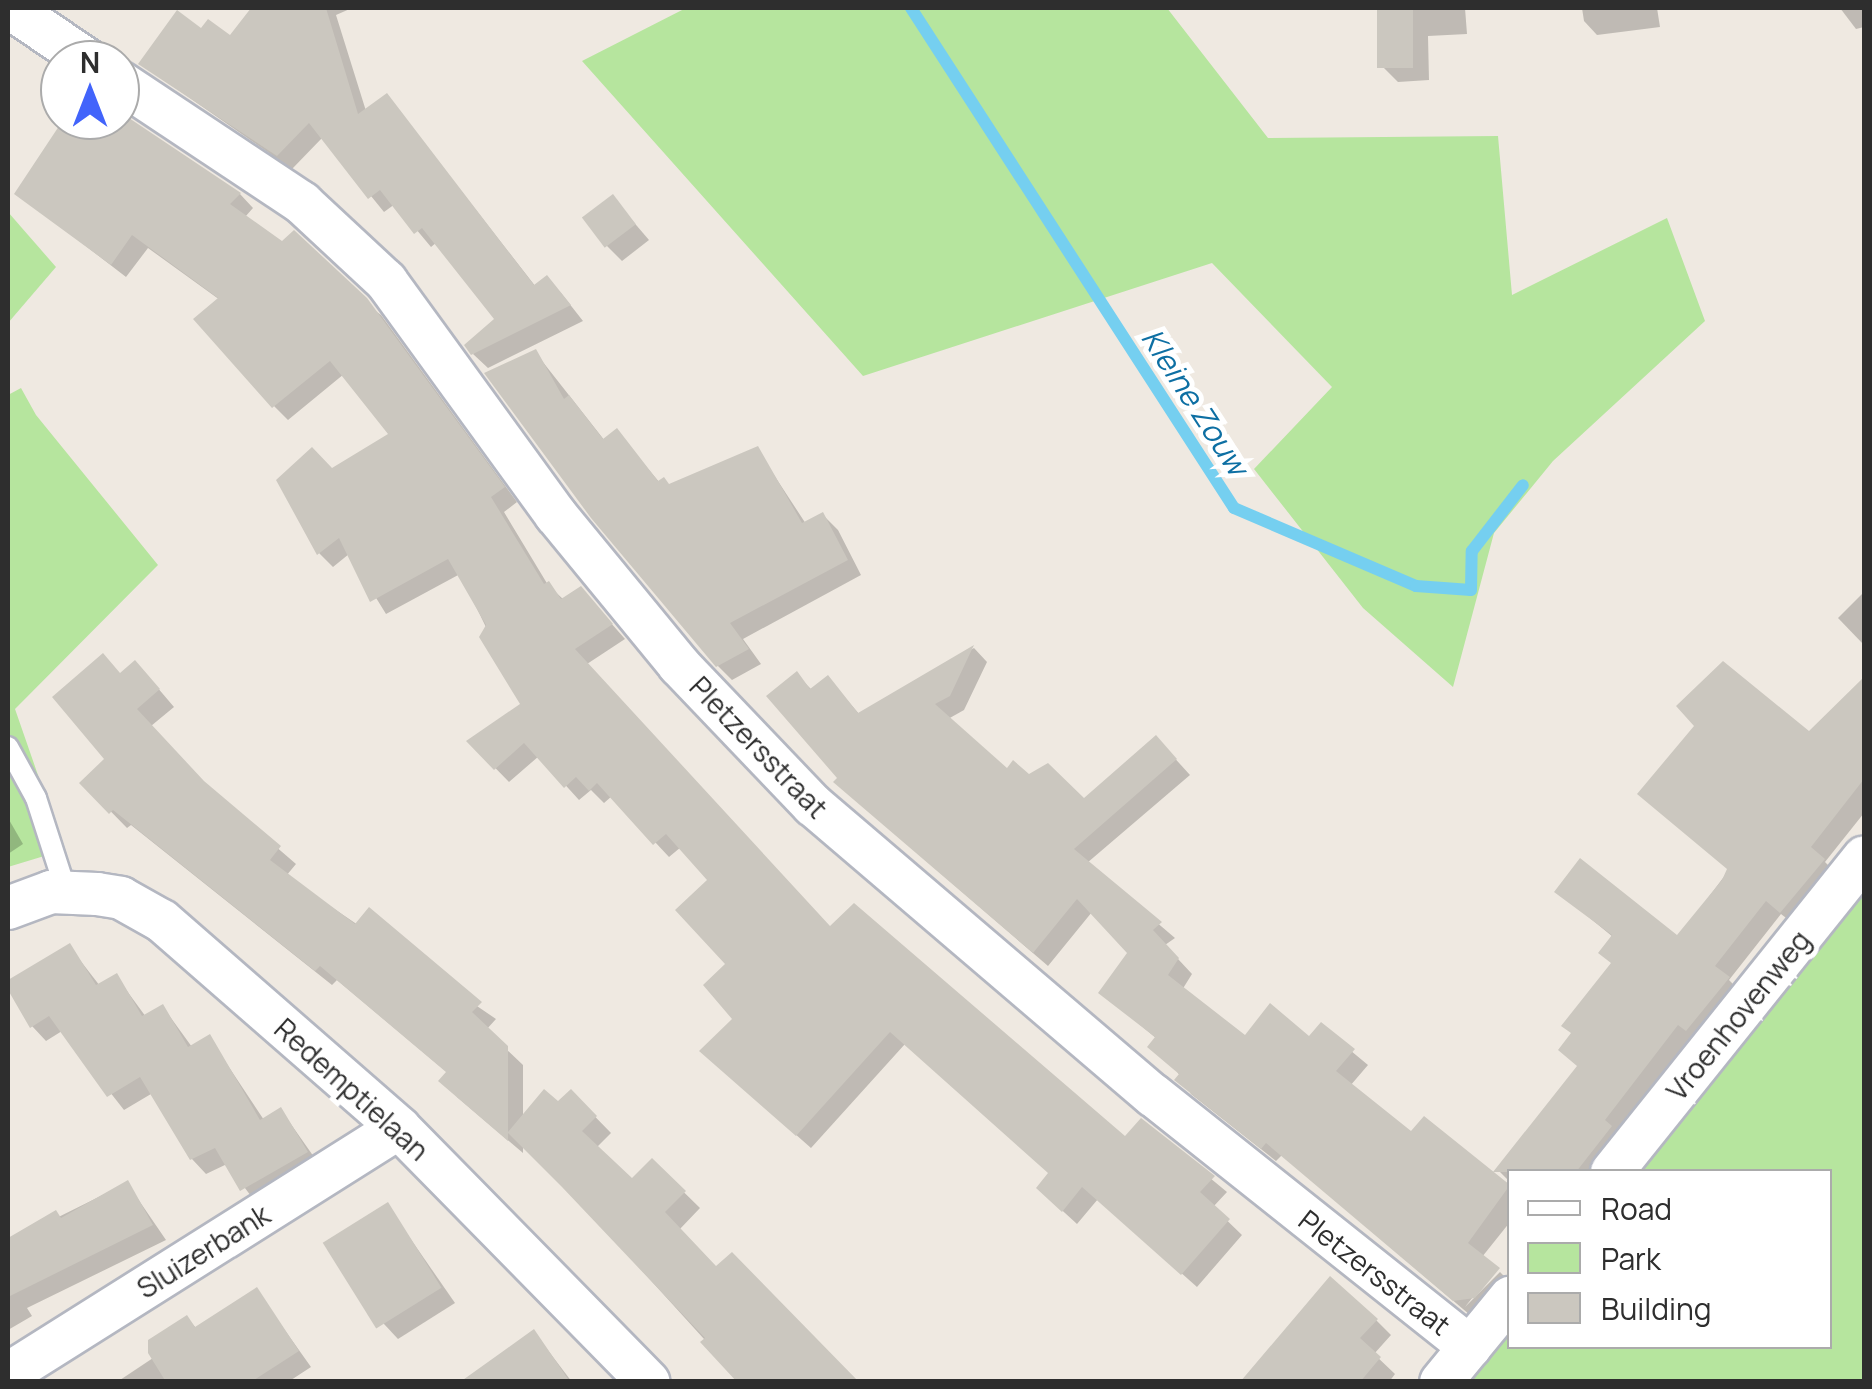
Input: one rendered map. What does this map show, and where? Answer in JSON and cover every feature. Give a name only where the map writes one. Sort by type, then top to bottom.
[{"type":"street","points":[[10,8],[57,40]]},
{"type":"street","name":"Pletzersstraat","points":[[140,95],[302,203],[386,280],[556,515],[679,664],[813,806],[1153,1096],[1470,1347]]},
{"type":"street","name":"Vroenhovenweg","points":[[1614,1169],[1864,858]]},
{"type":"street","name":"Redemptielaan","points":[[8,908],[66,891],[120,898],[162,922],[399,1128],[639,1378]]},
{"type":"street","name":"Sluizerbank","points":[[8,1374],[399,1128]]},
{"type":"street","points":[[1441,1382],[1507,1302]]},
{"type":"lane","points":[[8,747],[36,798],[66,891]]},
{"type":"green space","points":[[686,8],[1167,8],[1268,138],[1498,136],[1512,295],[1667,218],[1705,321],[1553,461],[1494,533],[1453,687],[1363,608],[1254,469],[1332,387],[1212,263],[863,376],[582,61]]},
{"type":"green space","points":[[8,212],[56,267],[8,323]]},
{"type":"green space","points":[[21,388],[36,415],[158,565],[15,709],[64,850],[8,867],[8,395]]},
{"type":"green space","points":[[1864,888],[1864,1381],[1470,1382],[1507,1335],[1507,1349],[1832,1349],[1832,1169],[1639,1169]]},
{"type":"building","points":[[251,8],[326,8],[358,114],[387,93],[534,285],[547,275],[571,305],[471,355],[464,345],[494,319],[422,228],[414,234],[380,190],[368,199],[309,123],[277,156],[140,65],[177,10],[201,28],[208,19],[230,35]]},
{"type":"building","points":[[1377,8],[1413,8],[1413,68],[1377,68]]},
{"type":"building","points":[[140,125],[241,193],[230,204],[282,241],[294,230],[367,298],[505,487],[491,497],[544,584],[549,581],[561,599],[581,586],[613,624],[575,649],[830,926],[854,903],[1125,1136],[1141,1118],[1215,1176],[1200,1192],[1230,1219],[1181,1275],[1082,1187],[1062,1212],[1036,1188],[1048,1173],[890,1032],[796,1136],[699,1051],[732,1019],[703,985],[725,964],[675,910],[707,880],[666,834],[653,845],[597,783],[589,791],[576,777],[564,788],[524,743],[494,770],[466,741],[520,704],[479,637],[486,625],[448,559],[370,602],[339,538],[317,555],[276,480],[312,447],[332,468],[388,434],[330,361],[272,408],[193,319],[218,298],[132,235],[111,265],[14,194],[50,140],[140,140]]},
{"type":"building","points":[[613,194],[636,224],[605,248],[582,217]]},
{"type":"building","points":[[536,349],[564,399],[569,395],[603,439],[617,428],[658,481],[664,477],[669,484],[758,446],[802,523],[823,512],[848,560],[730,623],[749,649],[716,667],[591,518],[484,373]]},
{"type":"building","points":[[974,645],[950,696],[935,704],[1007,768],[1013,760],[1029,774],[1048,763],[1084,798],[1156,735],[1177,759],[1074,849],[1162,922],[1153,930],[1179,958],[1168,975],[1245,1035],[1270,1003],[1309,1036],[1321,1022],[1355,1049],[1336,1071],[1411,1131],[1424,1116],[1507,1183],[1507,1189],[1468,1243],[1500,1268],[1475,1298],[1453,1301],[1266,1143],[1261,1149],[1174,1080],[1179,1074],[1147,1047],[1155,1037],[1098,993],[1127,953],[1077,899],[1033,953],[833,782],[837,778],[766,696],[797,671],[810,689],[828,675],[858,713]]},
{"type":"building","points":[[103,653],[120,673],[135,660],[160,689],[137,709],[204,781],[281,846],[270,860],[355,924],[369,907],[482,1002],[472,1012],[508,1046],[508,1132],[544,1089],[558,1101],[571,1089],[597,1116],[582,1131],[632,1178],[652,1158],[686,1191],[665,1212],[716,1266],[732,1252],[859,1382],[737,1382],[700,1342],[705,1338],[562,1187],[508,1133],[508,1141],[438,1081],[446,1072],[320,966],[315,971],[113,810],[109,814],[79,783],[104,759],[52,697]]},
{"type":"building","points":[[1723,661],[1809,731],[1864,677],[1864,779],[1811,847],[1825,859],[1780,913],[1766,901],[1715,966],[1730,977],[1686,1031],[1678,1025],[1605,1120],[1612,1126],[1578,1169],[1493,1172],[1577,1066],[1558,1050],[1571,1033],[1561,1026],[1611,963],[1598,953],[1612,935],[1554,892],[1580,858],[1677,935],[1727,869],[1637,794],[1694,726],[1676,706]]},
{"type":"building","points":[[70,943],[96,985],[117,973],[142,1016],[163,1004],[188,1047],[210,1034],[260,1120],[281,1107],[308,1152],[240,1191],[215,1148],[190,1160],[140,1077],[107,1097],[49,1016],[30,1028],[8,990],[8,980]]},
{"type":"building","points":[[128,1180],[153,1225],[8,1297],[8,1238],[56,1210],[61,1218]]},
{"type":"building","points":[[388,1202],[442,1288],[376,1328],[323,1243]]},
{"type":"building","points":[[1330,1276],[1378,1319],[1360,1338],[1381,1357],[1360,1382],[1240,1382]]},
{"type":"building","points":[[257,1287],[299,1351],[251,1382],[166,1382],[148,1353],[148,1340],[187,1315],[195,1327]]},
{"type":"building","points":[[534,1329],[570,1382],[460,1382],[502,1352]]},
{"type":"waterway","name":"Kleine Zouw","points":[[911,8],[1234,508],[1416,586],[1471,590],[1472,551],[1523,485]]}]
